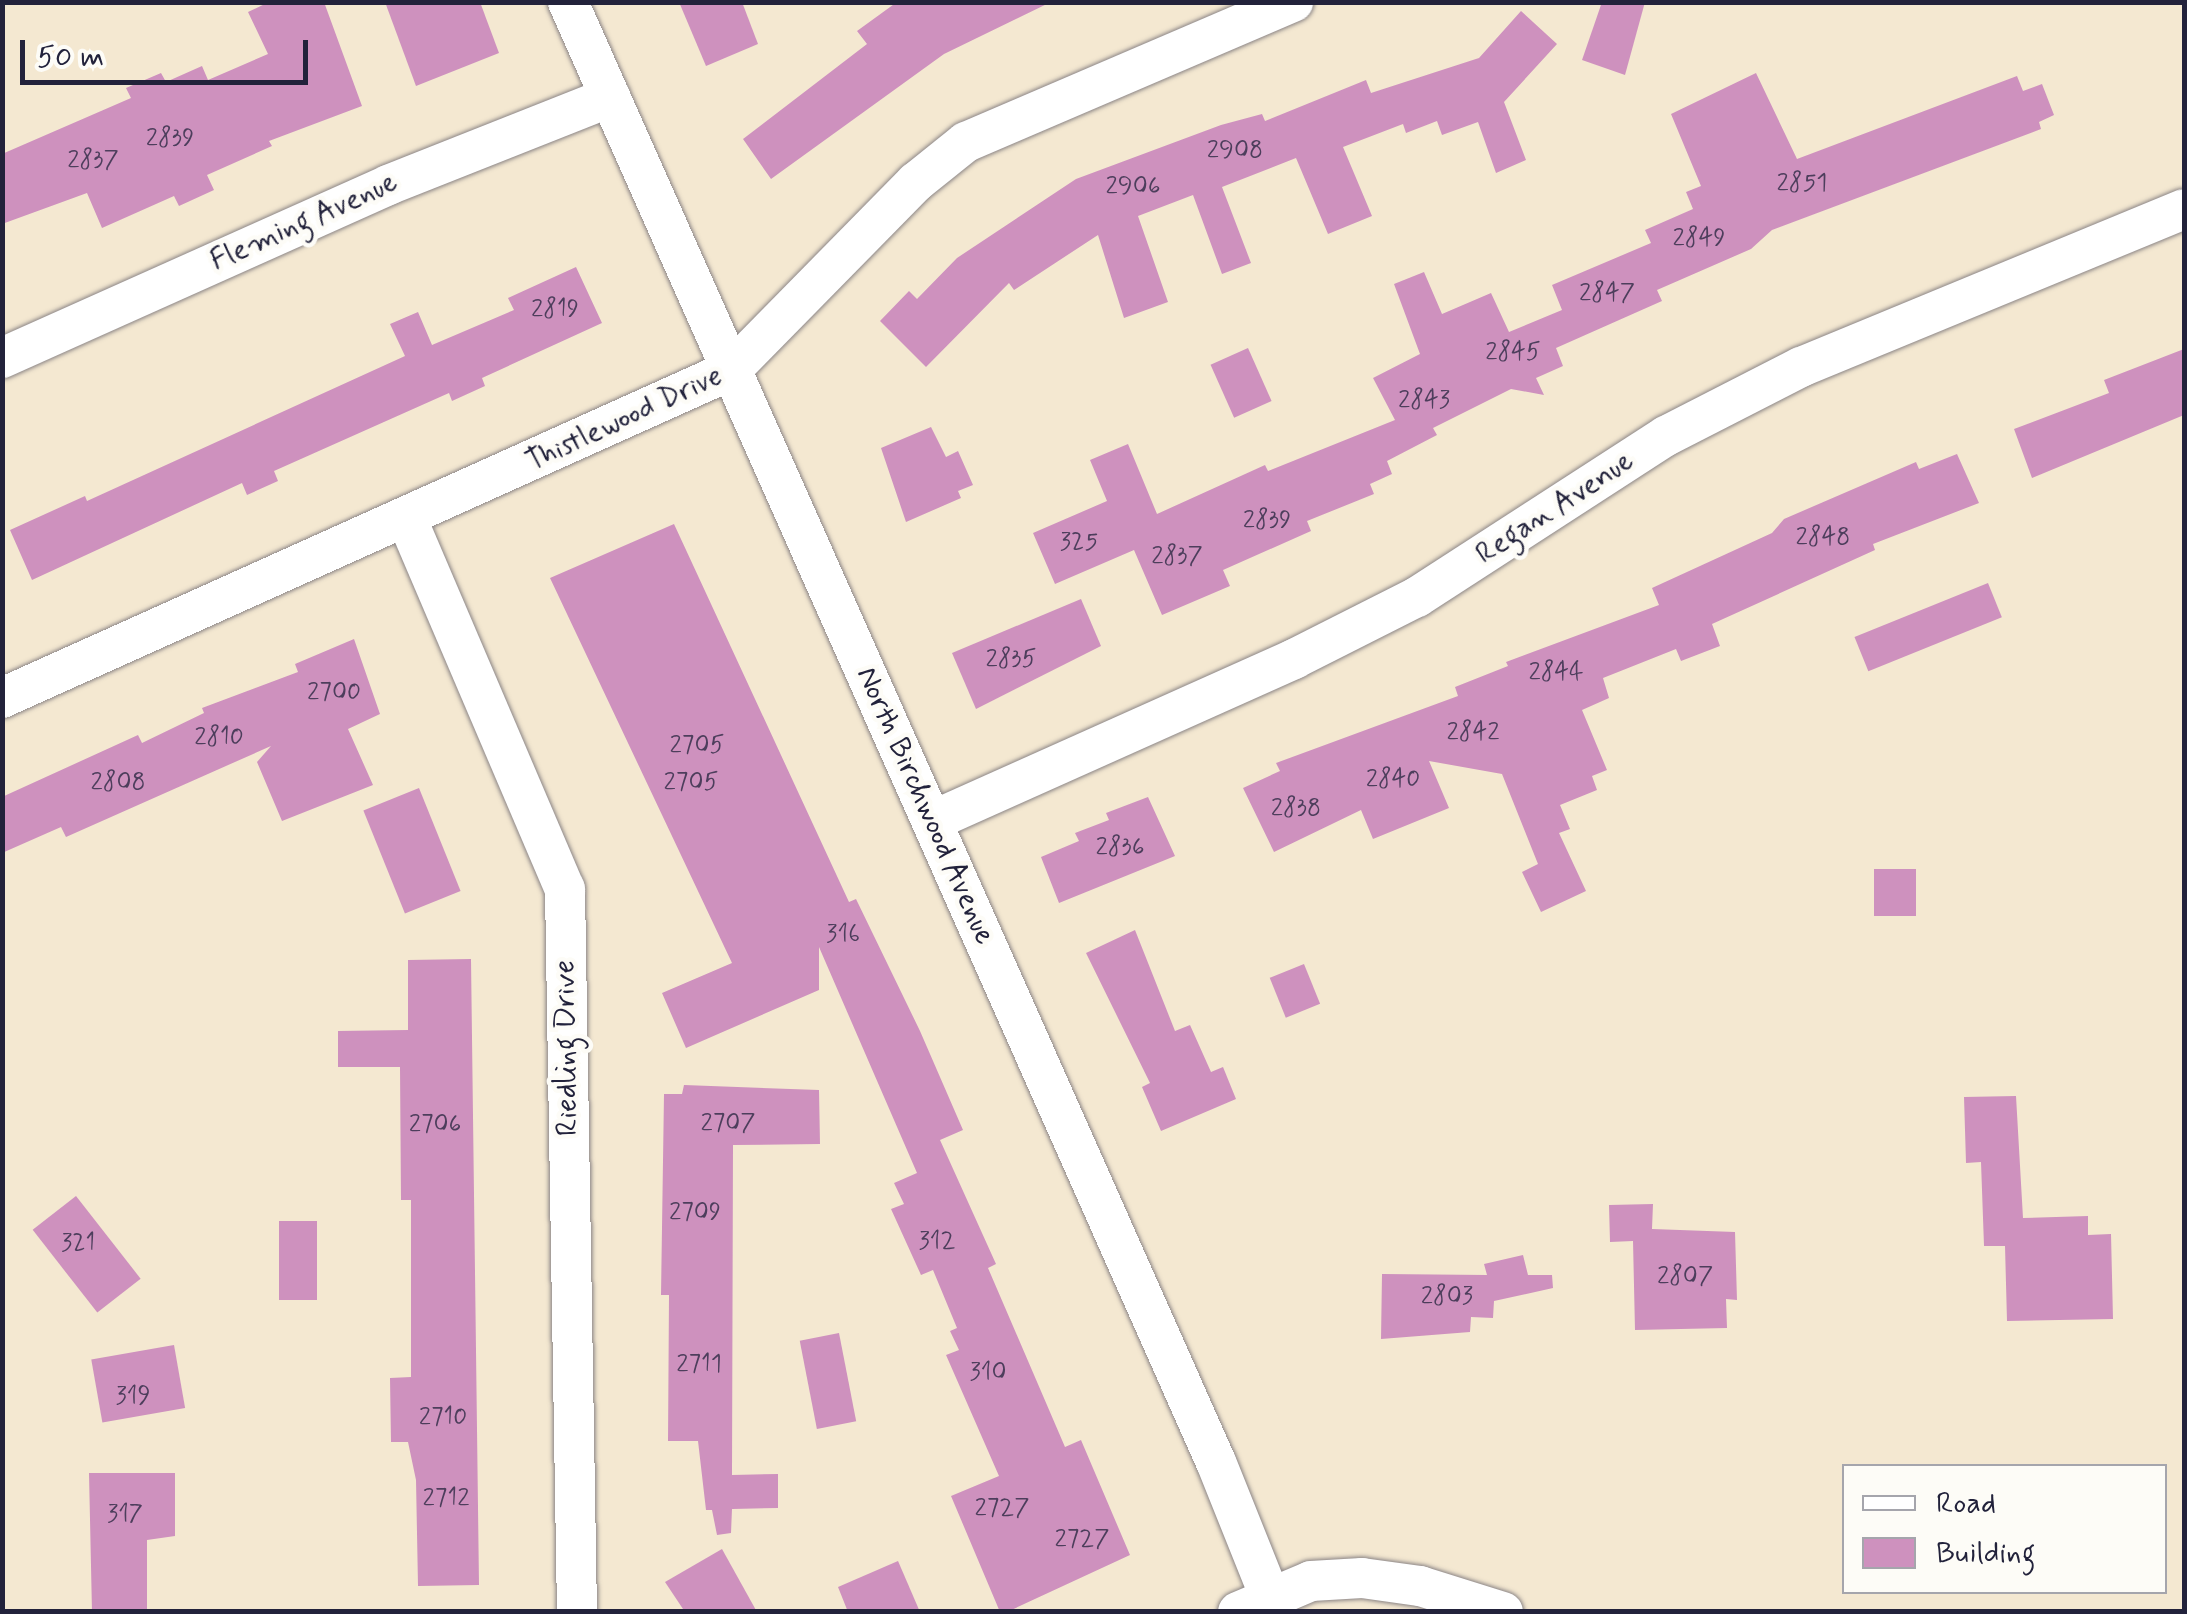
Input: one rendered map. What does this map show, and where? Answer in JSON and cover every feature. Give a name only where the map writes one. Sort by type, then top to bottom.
[{"type":"street","name":"North Birchwood Avenue","points":[[568,2],[932,821],[1261,1607]]},
{"type":"street","name":"Thistlewood Drive","points":[[2,698],[732,370],[916,182],[966,142],[1285,4]]},
{"type":"street","name":"Fleming Avenue","points":[[2,358],[388,185],[610,97]]},
{"type":"street","name":"Regan Avenue","points":[[932,821],[1294,659],[1417,597],[1666,436],[1801,367],[2184,209]]},
{"type":"street","name":"Riedling Drive","points":[[406,517],[565,890],[577,1612]]},
{"type":"street","points":[[1261,1607],[1311,1581],[1362,1578],[1420,1586],[1503,1612]]},
{"type":"building","points":[[269,2],[324,2],[362,106],[269,141],[272,146],[207,175],[214,190],[179,206],[174,196],[102,228],[87,193],[2,224],[2,154],[131,98],[126,88],[161,73],[166,82],[202,66],[208,80],[268,54],[248,12]]},
{"type":"building","points":[[385,2],[480,2],[499,53],[416,86]]},
{"type":"building","points":[[679,2],[742,2],[758,44],[706,66]]},
{"type":"building","points":[[897,2],[1051,2],[944,54],[771,179],[743,139],[867,44],[857,31]]},
{"type":"building","points":[[1602,2],[1645,2],[1625,75],[1582,60]]},
{"type":"building","points":[[1521,11],[1557,44],[1504,102],[1526,160],[1496,173],[1478,122],[1442,135],[1437,121],[1406,133],[1403,124],[1343,147],[1372,216],[1328,234],[1296,158],[1222,187],[1251,263],[1222,274],[1193,195],[1138,216],[1168,302],[1124,318],[1098,235],[1014,290],[1009,283],[926,367],[880,321],[909,291],[917,299],[957,258],[1076,179],[1221,125],[1262,114],[1265,121],[1366,80],[1371,93],[1479,58]]},
{"type":"building","points":[[1756,73],[1797,159],[2017,76],[2023,91],[2042,84],[2054,115],[2039,122],[2041,129],[1772,230],[1751,249],[1657,290],[1662,301],[1556,348],[1563,366],[1536,378],[1544,395],[1511,389],[1433,428],[1437,435],[1387,461],[1392,474],[1370,484],[1374,494],[1307,521],[1311,531],[1223,570],[1230,586],[1162,615],[1134,550],[1055,584],[1033,533],[1107,501],[1090,460],[1128,444],[1157,514],[1265,465],[1268,471],[1395,420],[1373,378],[1420,354],[1394,284],[1424,272],[1442,314],[1491,293],[1509,332],[1562,310],[1552,285],[1651,243],[1645,230],[1693,209],[1686,192],[1701,186],[1671,114]]},
{"type":"building","points":[[576,267],[602,323],[482,378],[485,386],[452,401],[449,393],[274,471],[278,481],[247,495],[242,483],[32,580],[10,530],[85,496],[87,501],[405,356],[390,324],[418,312],[432,345],[514,310],[508,298]]},
{"type":"building","points":[[1248,348],[1272,401],[1234,418],[1211,365]]},
{"type":"building","points":[[2184,349],[2184,415],[2032,478],[2014,429],[2109,393],[2104,380]]},
{"type":"building","points":[[931,427],[946,457],[958,451],[973,485],[958,491],[961,498],[906,522],[881,448]]},
{"type":"building","points":[[1957,454],[1979,503],[1873,544],[1875,550],[1712,624],[1720,646],[1681,661],[1676,649],[1603,678],[1609,698],[1582,710],[1607,770],[1592,776],[1597,790],[1560,805],[1570,829],[1559,833],[1586,891],[1541,912],[1522,872],[1538,864],[1502,774],[1429,761],[1449,808],[1373,839],[1361,810],[1274,852],[1243,788],[1280,771],[1276,763],[1458,696],[1455,687],[1508,666],[1506,662],[1659,605],[1652,588],[1772,533],[1784,519],[1916,462],[1919,469]]},
{"type":"building","points":[[674,524],[849,902],[856,899],[920,1031],[963,1130],[940,1140],[996,1264],[988,1268],[1065,1447],[1081,1440],[1130,1555],[1007,1612],[1000,1612],[951,1496],[999,1476],[946,1355],[959,1350],[950,1331],[957,1328],[933,1270],[921,1275],[891,1209],[904,1204],[894,1183],[917,1173],[819,947],[819,990],[686,1048],[662,993],[732,963],[550,578]]},
{"type":"building","points":[[1988,583],[2002,617],[1868,671],[1854,637]]},
{"type":"building","points":[[1081,599],[1101,646],[976,709],[952,653]]},
{"type":"building","points":[[354,639],[380,714],[348,729],[373,785],[282,821],[257,762],[271,746],[66,837],[61,827],[2,853],[2,797],[138,735],[142,743],[204,713],[202,708],[298,672],[295,664]]},
{"type":"building","points":[[419,788],[461,891],[405,913],[363,810]]},
{"type":"building","points":[[1148,797],[1175,856],[1059,903],[1041,857],[1079,841],[1075,833],[1109,820],[1106,813]]},
{"type":"building","points":[[1874,869],[1916,869],[1916,916],[1874,916]]},
{"type":"building","points":[[1135,930],[1175,1031],[1190,1025],[1211,1072],[1223,1067],[1236,1099],[1161,1131],[1142,1087],[1150,1083],[1086,953]]},
{"type":"building","points":[[471,959],[479,1585],[418,1586],[416,1480],[408,1442],[391,1442],[390,1378],[411,1377],[411,1200],[401,1200],[400,1067],[338,1067],[338,1031],[408,1030],[408,960]]},
{"type":"building","points":[[1304,964],[1320,1004],[1286,1018],[1270,978]]},
{"type":"building","points":[[684,1085],[819,1090],[820,1144],[733,1145],[732,1475],[778,1474],[778,1508],[732,1509],[731,1533],[717,1535],[712,1510],[706,1510],[698,1441],[668,1441],[669,1295],[661,1295],[664,1094],[682,1094]]},
{"type":"building","points":[[2016,1096],[2023,1218],[2088,1216],[2088,1235],[2111,1234],[2113,1319],[2007,1321],[2005,1246],[1984,1246],[1981,1162],[1966,1163],[1964,1097]]},
{"type":"building","points":[[76,1196],[141,1279],[97,1313],[33,1230]]},
{"type":"building","points":[[1653,1204],[1652,1229],[1735,1232],[1737,1300],[1726,1299],[1727,1328],[1635,1330],[1633,1241],[1610,1242],[1609,1205]]},
{"type":"building","points":[[279,1221],[317,1221],[317,1300],[279,1300]]},
{"type":"building","points":[[1523,1255],[1528,1275],[1552,1275],[1553,1288],[1494,1301],[1493,1318],[1471,1317],[1470,1332],[1381,1339],[1382,1274],[1487,1275],[1484,1264]]},
{"type":"building","points":[[839,1333],[856,1421],[817,1429],[800,1341]]},
{"type":"building","points":[[174,1345],[185,1408],[102,1423],[91,1360]]},
{"type":"building","points":[[89,1473],[175,1473],[175,1536],[147,1540],[147,1612],[92,1612]]},
{"type":"building","points":[[722,1549],[757,1612],[685,1612],[665,1582]]},
{"type":"building","points":[[898,1561],[920,1612],[848,1612],[838,1587]]}]
